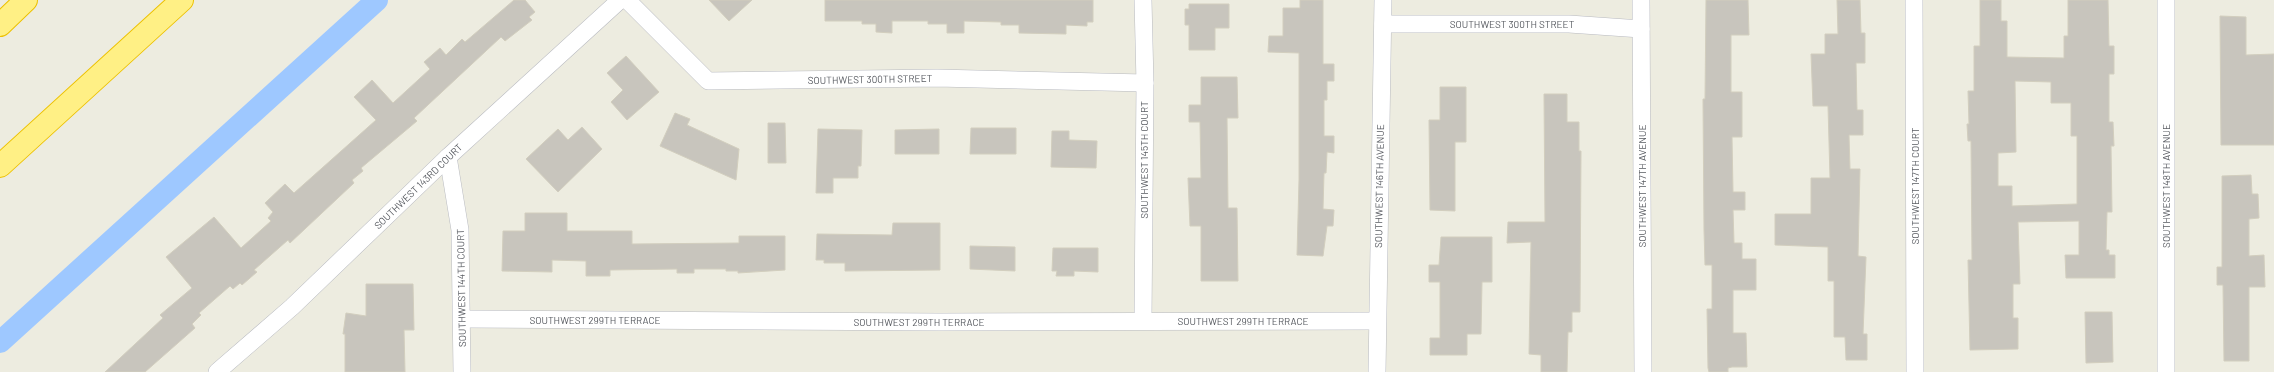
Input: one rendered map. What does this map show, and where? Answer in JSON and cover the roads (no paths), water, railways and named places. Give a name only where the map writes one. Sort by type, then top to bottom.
[{"type":"highway","points":[[0,25],[26,0]]},
{"type":"highway","points":[[0,166],[182,0]]},
{"type":"street","name":"SOUTHWEST 143RD COURT","points":[[217,372],[292,307],[448,157],[620,0]]},
{"type":"street","name":"SOUTHWEST 300TH STREET","points":[[627,0],[708,80],[937,78],[1145,83]]},
{"type":"street","name":"SOUTHWEST 145TH COURT","points":[[1143,0],[1145,83],[1143,321]]},
{"type":"street","name":"SOUTHWEST 146TH AVENUE","points":[[1377,372],[1376,321],[1383,0]]},
{"type":"street","name":"SOUTHWEST 147TH AVENUE","points":[[1641,0],[1643,372]]},
{"type":"street","name":"SOUTHWEST 147TH COURT","points":[[1914,0],[1916,372]]},
{"type":"street","name":"SOUTHWEST 148TH AVENUE","points":[[2166,0],[2166,372]]},
{"type":"street","name":"SOUTHWEST 300TH STREET","points":[[1383,24],[1569,24],[1642,29]]},
{"type":"street","name":"SOUTHWEST 144TH COURT","points":[[448,157],[460,230],[462,372]]},
{"type":"street","name":"SOUTHWEST 299TH TERRACE","points":[[462,319],[931,322],[1376,321]]},
{"type":"waterway","points":[[0,342],[377,0]]}]
